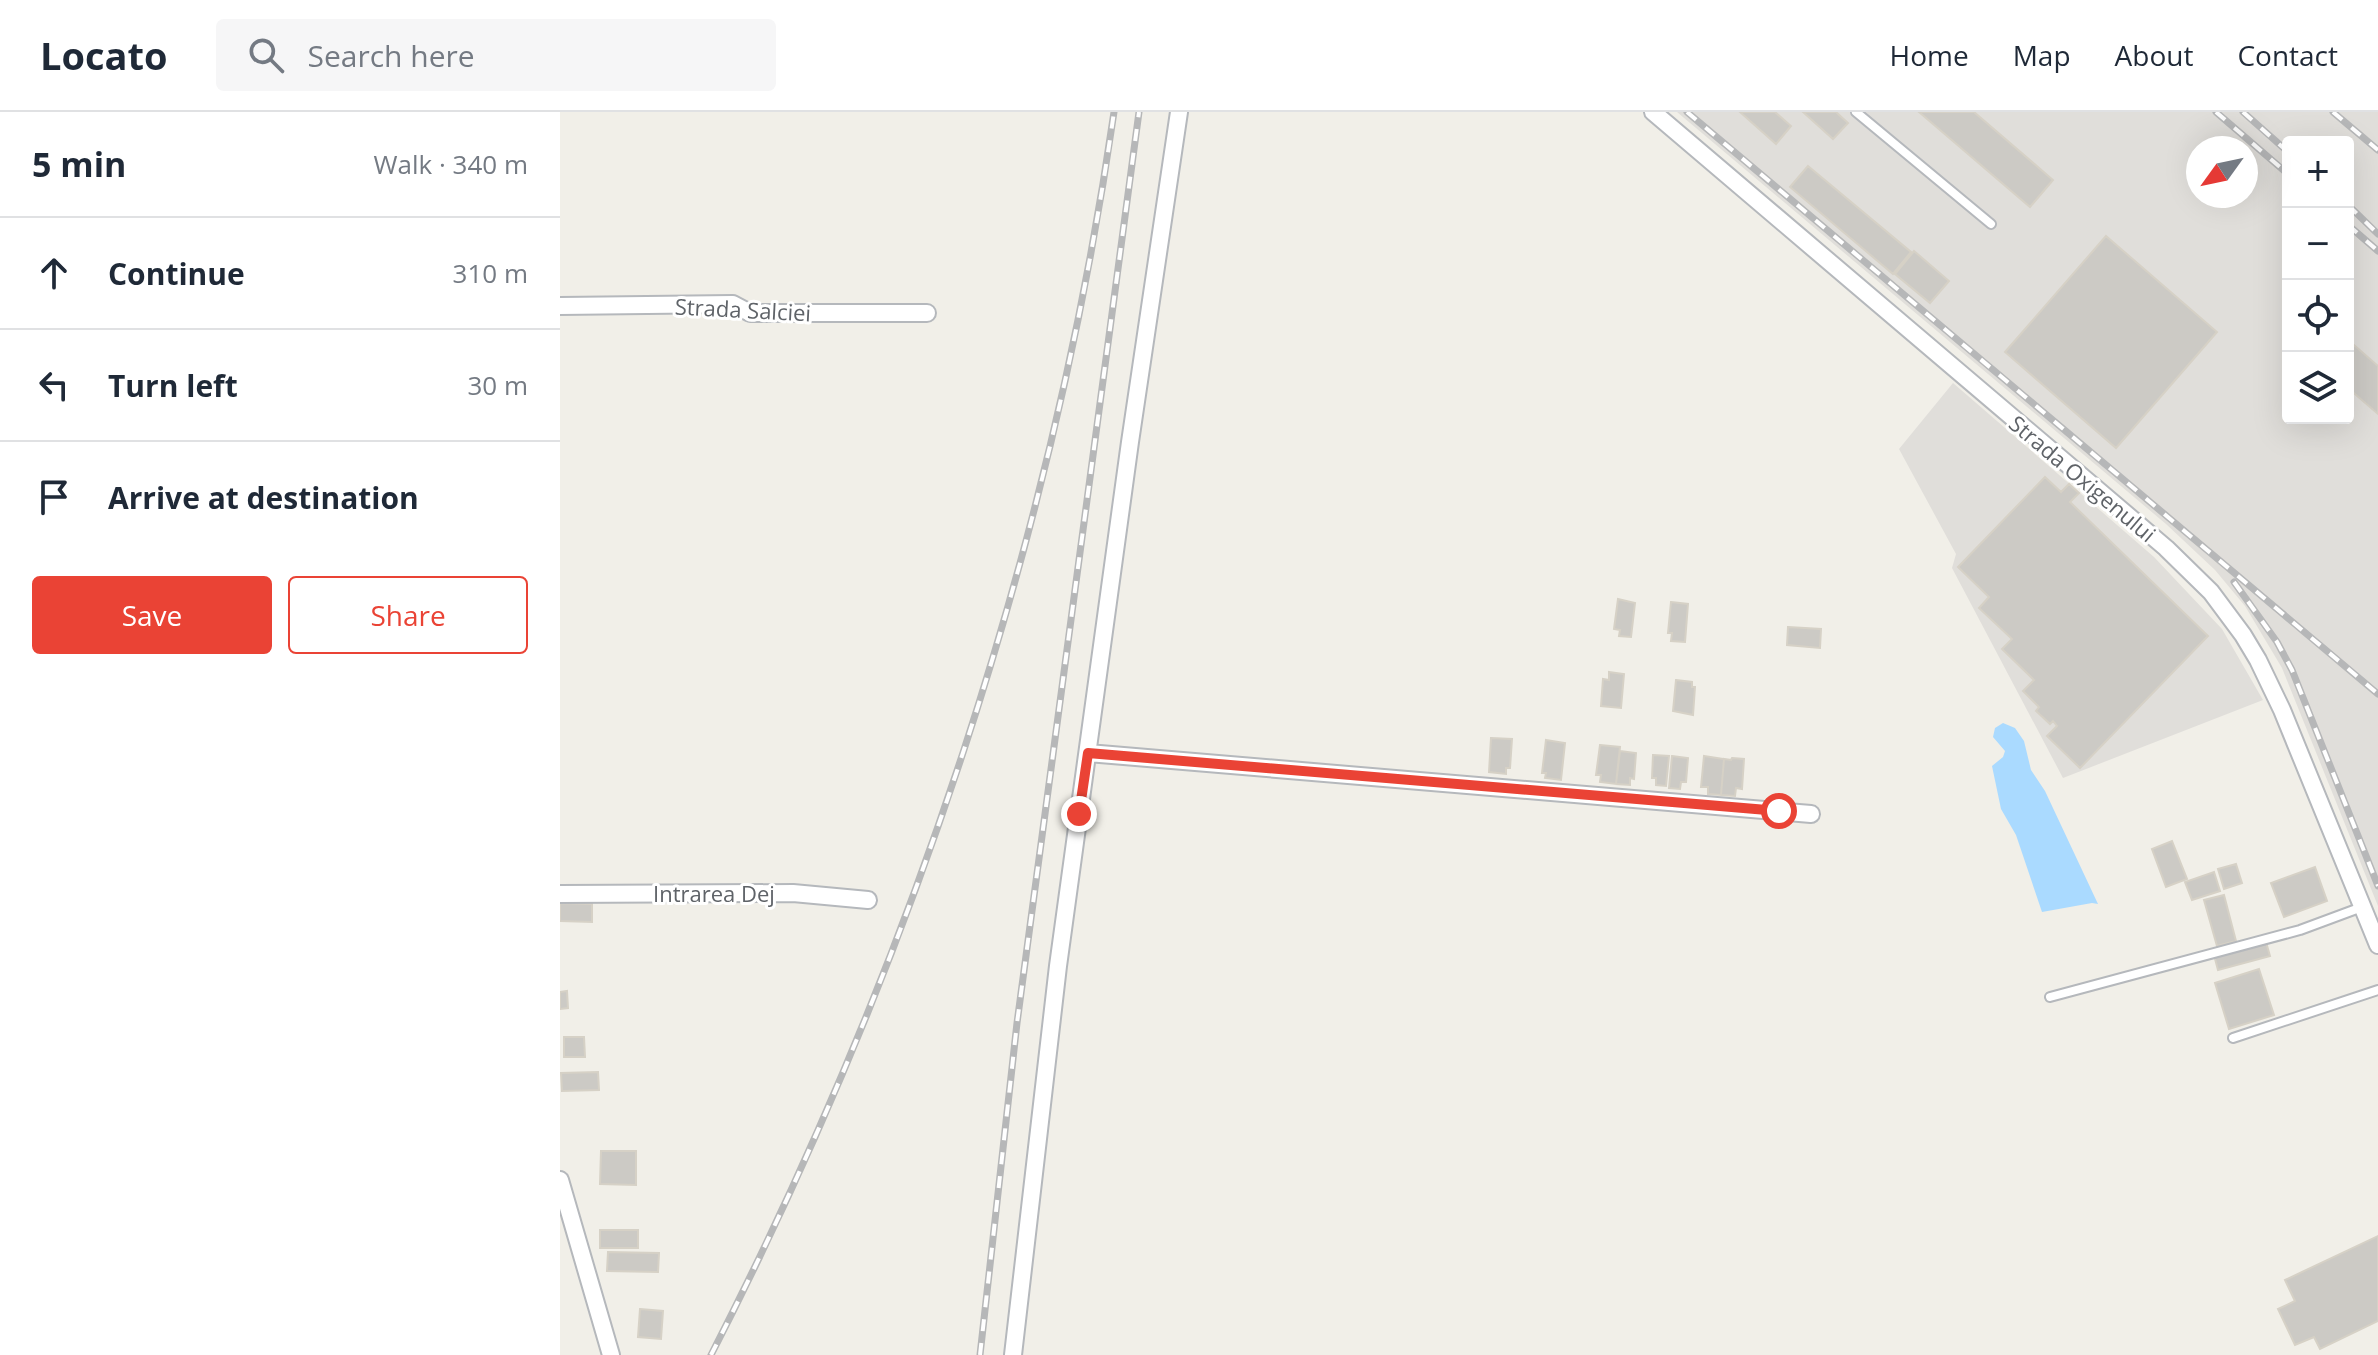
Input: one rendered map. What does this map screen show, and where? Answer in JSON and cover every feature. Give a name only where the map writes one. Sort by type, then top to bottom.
[{"type":"street","points":[[1013,1355],[1058,966],[1179,112]]},
{"type":"street","name":"Strada Oxigenului","points":[[1653,112],[2166,548],[2211,592],[2243,635],[2271,684],[2378,945]]},
{"type":"street","name":"Strada Salciei","points":[[560,306],[733,304],[750,313],[927,313]]},
{"type":"street","points":[[1088,753],[1811,814]]},
{"type":"street","name":"Intrarea Dej","points":[[560,894],[793,893],[868,900]]},
{"type":"street","points":[[560,1180],[611,1355]]},
{"type":"lane","points":[[1856,112],[1991,224]]},
{"type":"lane","points":[[2050,997],[2300,930],[2362,907]]},
{"type":"lane","points":[[2233,1038],[2378,990]]},
{"type":"shaded area","points":[[1677,112],[2378,112],[2378,906],[2282,668],[2245,606],[2215,570],[2166,524]]},
{"type":"shaded area","points":[[1953,383],[2154,557],[2222,629],[2263,700],[2063,778],[1952,568],[1956,554],[1899,449]]},
{"type":"water","points":[[2003,723],[2015,728],[2024,741],[2031,770],[2045,791],[2098,904],[2042,912],[2016,835],[2001,809],[1992,766],[2003,757],[2005,751],[1993,737],[1995,728]]},
{"type":"building","points":[[1740,112],[1775,112],[1791,126],[1776,144]]},
{"type":"building","points":[[1803,112],[1836,112],[1848,123],[1833,139]]},
{"type":"building","points":[[1919,112],[1974,112],[2053,180],[2030,207]]},
{"type":"building","points":[[1808,166],[1911,252],[1893,274],[1790,187]]},
{"type":"building","points":[[2106,236],[2217,332],[2116,448],[2005,352]]},
{"type":"building","points":[[1914,251],[1949,281],[1930,303],[1895,274]]},
{"type":"building","points":[[2354,345],[2378,366],[2378,414],[2354,393]]},
{"type":"building","points":[[2045,477],[2061,492],[2069,484],[2079,493],[2070,502],[2208,636],[2080,768],[2047,736],[2057,726],[2053,721],[2050,724],[2036,711],[2039,707],[2023,691],[2034,680],[2002,649],[2012,639],[1979,608],[1989,597],[1958,567]]},
{"type":"building","points":[[1618,599],[1635,603],[1631,637],[1619,636],[1620,630],[1614,629]]},
{"type":"building","points":[[1671,602],[1688,604],[1685,642],[1671,641],[1672,633],[1668,633]]},
{"type":"building","points":[[1788,627],[1821,629],[1820,648],[1787,645]]},
{"type":"building","points":[[1609,672],[1624,674],[1621,708],[1601,706],[1603,679],[1609,680]]},
{"type":"building","points":[[1676,680],[1692,682],[1692,687],[1695,687],[1693,715],[1673,711]]},
{"type":"building","points":[[1491,738],[1512,739],[1510,768],[1506,768],[1506,774],[1489,772]]},
{"type":"building","points":[[1546,740],[1565,743],[1561,780],[1545,778],[1546,773],[1542,773]]},
{"type":"building","points":[[1600,745],[1620,747],[1616,784],[1600,782],[1601,775],[1596,775]]},
{"type":"building","points":[[1620,751],[1636,753],[1634,779],[1630,778],[1630,785],[1616,784]]},
{"type":"building","points":[[1653,755],[1669,756],[1666,786],[1656,785],[1656,778],[1652,778]]},
{"type":"building","points":[[1672,756],[1688,758],[1686,782],[1681,782],[1680,789],[1669,788]]},
{"type":"building","points":[[1704,756],[1724,759],[1721,795],[1708,794],[1708,787],[1701,787]]},
{"type":"building","points":[[1724,759],[1744,759],[1742,789],[1736,788],[1735,796],[1721,795]]},
{"type":"building","points":[[2172,841],[2187,879],[2166,887],[2152,849]]},
{"type":"building","points":[[2236,864],[2242,883],[2224,889],[2218,869]]},
{"type":"building","points":[[2315,867],[2327,901],[2284,917],[2271,883]]},
{"type":"building","points":[[2214,872],[2220,891],[2192,900],[2185,882]]},
{"type":"building","points":[[2224,895],[2236,941],[2217,946],[2204,900]]},
{"type":"building","points":[[560,903],[592,904],[592,922],[560,921]]},
{"type":"building","points":[[2266,942],[2270,956],[2218,970],[2214,955]]},
{"type":"building","points":[[2259,969],[2274,1015],[2229,1029],[2215,983]]},
{"type":"building","points":[[567,991],[568,1008],[560,1009],[560,992]]},
{"type":"building","points":[[564,1037],[584,1037],[585,1057],[564,1057]]},
{"type":"building","points":[[598,1072],[599,1090],[562,1091],[561,1073]]},
{"type":"building","points":[[601,1151],[636,1151],[636,1185],[600,1184]]},
{"type":"building","points":[[600,1230],[638,1230],[638,1248],[600,1248]]},
{"type":"building","points":[[2378,1236],[2378,1321],[2320,1349],[2314,1337],[2295,1345],[2278,1309],[2295,1301],[2285,1280]]},
{"type":"building","points":[[608,1252],[659,1253],[658,1272],[607,1271]]},
{"type":"building","points":[[640,1309],[663,1311],[661,1339],[638,1337]]},
{"type":"railway","points":[[711,1355],[783,1208],[849,1058],[910,905],[964,750],[1012,593],[1053,434],[1087,274],[1114,112]]},
{"type":"railway","points":[[980,1355],[1017,1023],[1139,112]]},
{"type":"railway","points":[[1687,112],[2378,694]]},
{"type":"railway","points":[[2216,112],[2282,169]]},
{"type":"railway","points":[[2243,112],[2282,147]]},
{"type":"railway","points":[[2333,112],[2378,150]]},
{"type":"railway","points":[[2351,208],[2378,234]]},
{"type":"railway","points":[[2354,230],[2378,251]]},
{"type":"railway","points":[[2234,582],[2277,642],[2292,670],[2378,886]]},
{"type":"route","points":[[1079,814],[1088,753],[1779,811]]}]
